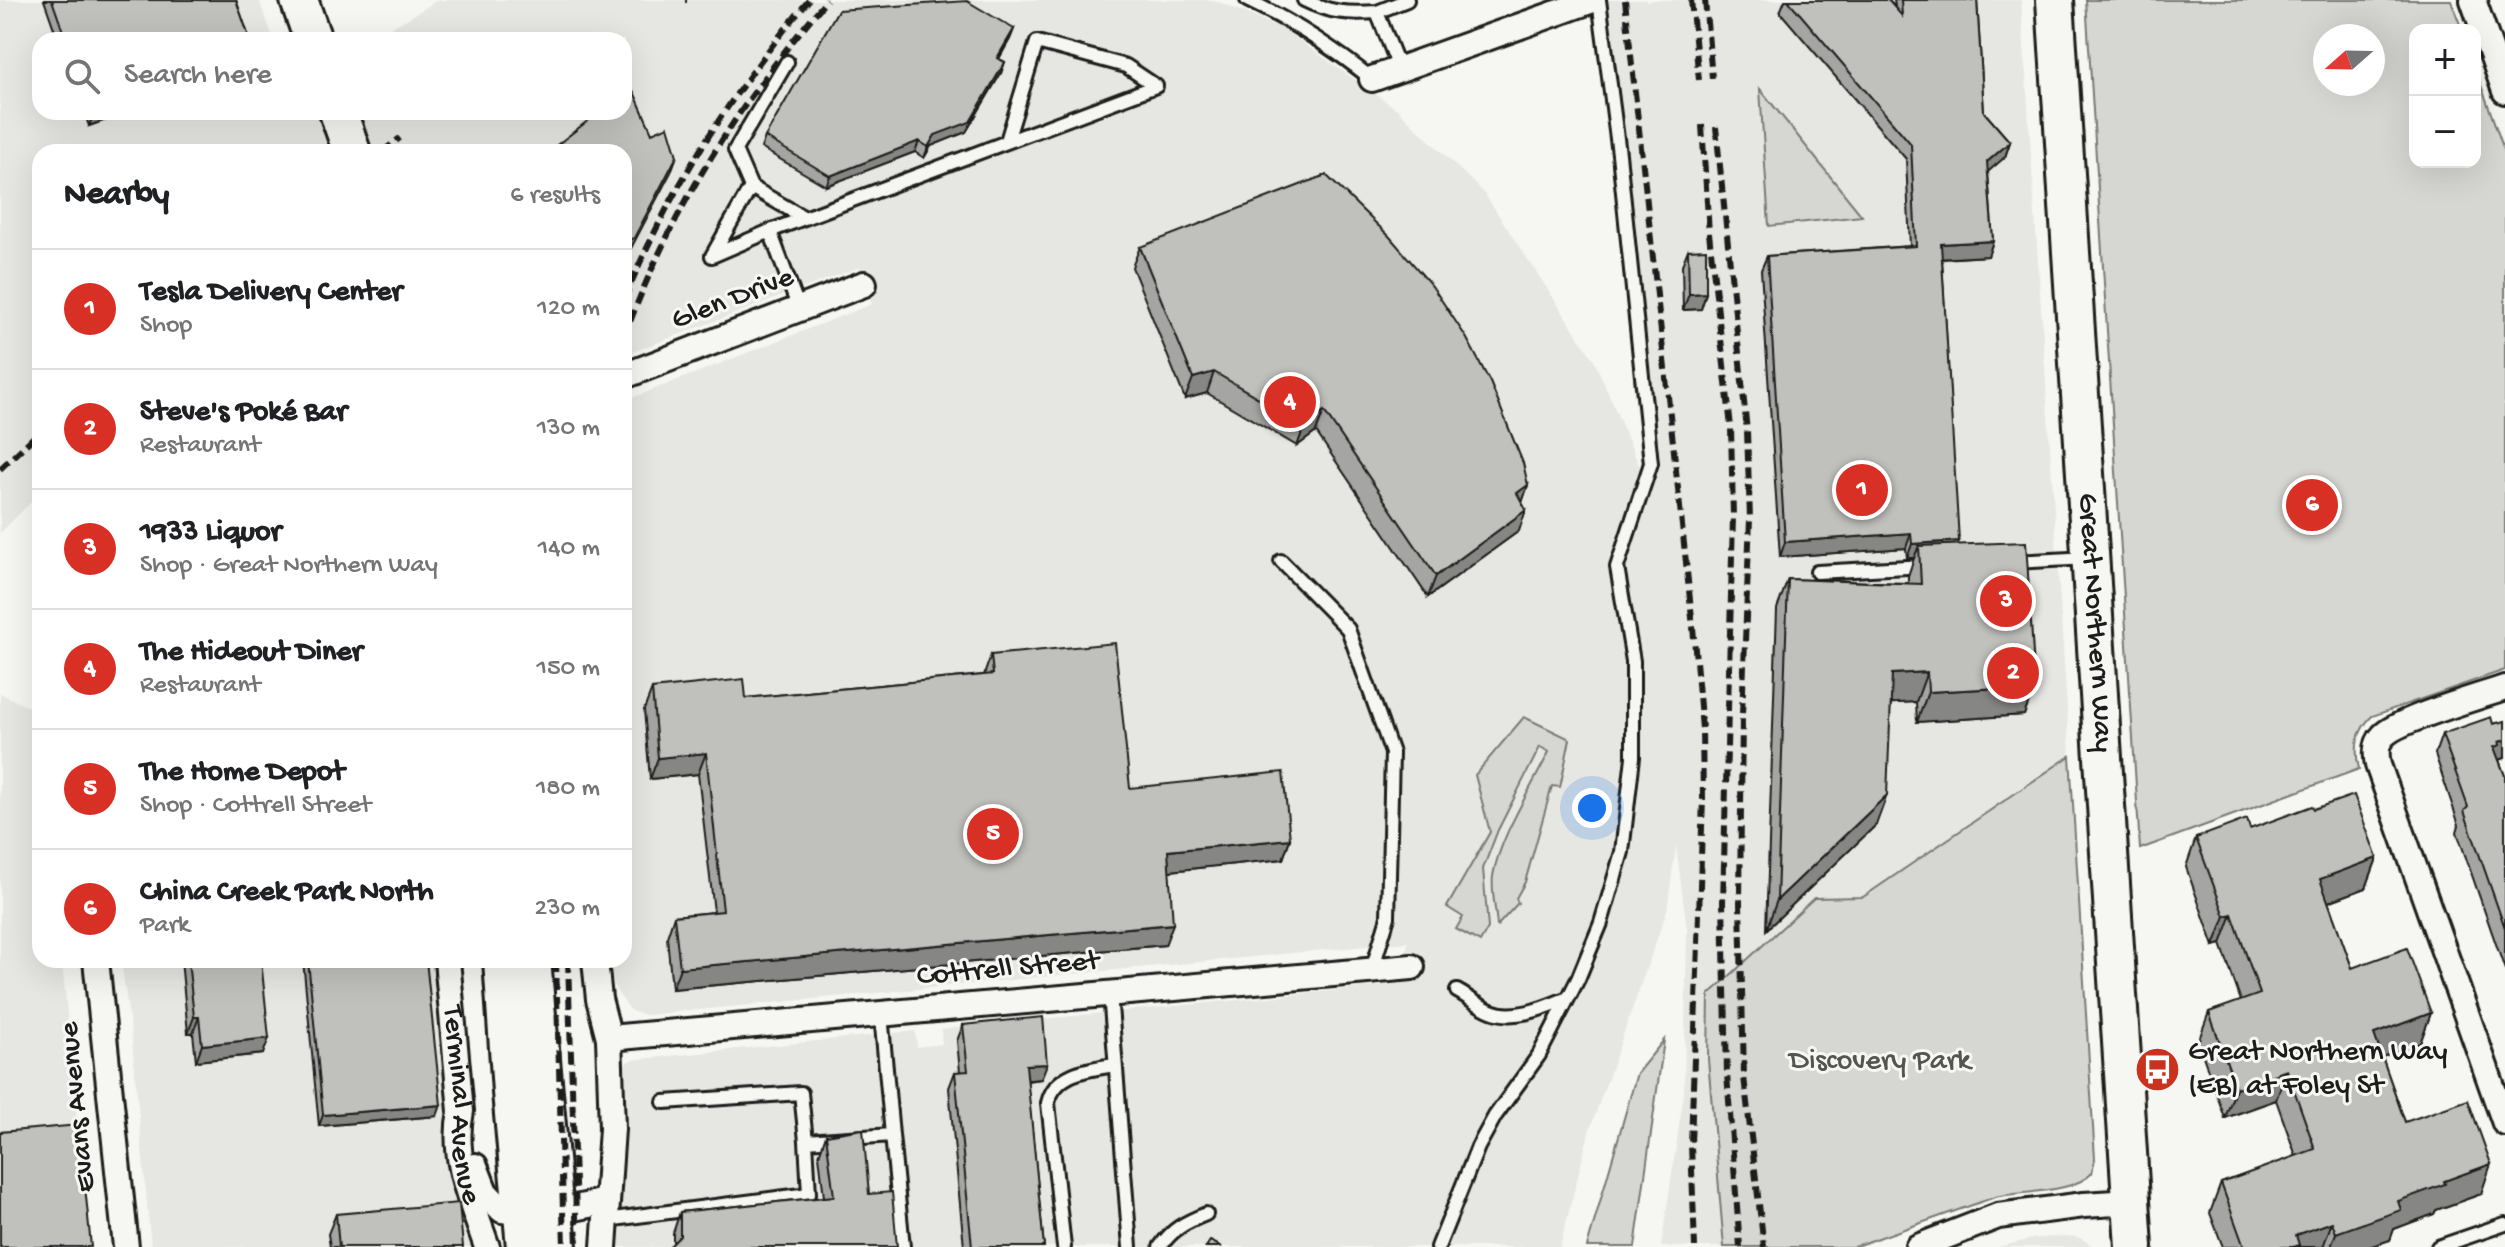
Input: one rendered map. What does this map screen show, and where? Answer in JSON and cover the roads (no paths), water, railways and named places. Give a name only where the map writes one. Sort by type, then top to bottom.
[{"type":"main road","points":[[299,0],[310,32]]},
{"type":"main road","name":"Great Northern Way","points":[[2055,0],[2134,1247]]},
{"type":"main road","points":[[341,120],[349,144]]},
{"type":"main road","name":"Terminal Avenue","points":[[503,968],[511,1092],[540,1230]]},
{"type":"main road","points":[[532,968],[540,1230]]},
{"type":"street","points":[[1372,79],[1540,13],[1596,0]]},
{"type":"street","points":[[2473,0],[2505,91]]},
{"type":"street","name":"Glen Drive","points":[[632,373],[864,284]]},
{"type":"street","points":[[2505,688],[2399,725],[2380,738],[2376,750],[2378,765],[2505,1123]]},
{"type":"street","name":"Cottrell Street","points":[[609,1038],[1412,967]]},
{"type":"street","name":"Evans Avenue","points":[[97,968],[126,1247]]},
{"type":"street","name":"Terminal Avenue","points":[[448,968],[461,1111],[456,1132],[459,1157],[487,1247]]},
{"type":"street","points":[[596,968],[599,999],[609,1038],[612,1129],[604,1247]]},
{"type":"street","points":[[461,1111],[469,1119],[477,1175],[485,1192],[502,1210],[540,1230],[580,1209],[607,1210]]},
{"type":"street","points":[[1918,1247],[1998,1216],[2131,1202]]},
{"type":"lane","points":[[1247,0],[1325,44],[1372,79]]},
{"type":"lane","points":[[1304,0],[1322,9],[1349,14],[1377,12],[1407,0]]},
{"type":"lane","points":[[1438,1247],[1478,1147],[1495,1116],[1539,1055],[1568,998],[1601,923],[1622,852],[1633,757],[1633,661],[1617,567],[1651,463],[1617,139],[1596,0]]},
{"type":"lane","points":[[1377,12],[1400,70]]},
{"type":"lane","points":[[751,187],[712,256],[803,217],[1156,86],[1126,66],[1037,42],[1007,141]]},
{"type":"lane","points":[[787,62],[735,150],[751,187],[803,217]]},
{"type":"lane","points":[[770,231],[799,309]]},
{"type":"lane","points":[[1999,562],[2090,558]]},
{"type":"lane","points":[[1281,561],[1348,629],[1392,753],[1388,917],[1372,970]]},
{"type":"lane","points":[[1817,572],[1938,566]]},
{"type":"lane","points":[[1457,991],[1493,1012],[1507,1014],[1535,1011],[1568,998]]},
{"type":"lane","points":[[1110,993],[1130,1247]]},
{"type":"lane","points":[[881,1014],[903,1247]]},
{"type":"lane","points":[[1064,1247],[1048,1103],[1050,1093],[1070,1075],[1115,1065]]},
{"type":"lane","points":[[607,1210],[809,1194],[801,1093],[664,1102]]},
{"type":"lane","points":[[806,1141],[892,1135]]},
{"type":"lane","points":[[1160,1247],[1170,1232],[1206,1214]]},
{"type":"lane","points":[[2438,1247],[2505,1224]]},
{"type":"railway","points":[[632,282],[661,220],[704,143],[754,70],[809,0]]},
{"type":"railway","points":[[632,318],[662,247],[710,160],[765,77],[827,0]]},
{"type":"railway","points":[[1625,0],[1702,729],[1703,799],[1691,1145],[1695,1247]]},
{"type":"railway","points":[[1691,0],[1699,80]]},
{"type":"railway","points":[[1705,0],[1712,78]]},
{"type":"railway","points":[[1702,125],[1709,233],[1731,427],[1733,517],[1723,902],[1727,1074],[1740,1247]]},
{"type":"railway","points":[[1716,127],[1747,431],[1750,519],[1742,715],[1740,903],[1744,1077],[1764,1247]]},
{"type":"railway","points":[[392,144],[400,138]]},
{"type":"railway","points":[[0,469],[32,439]]},
{"type":"railway","points":[[556,968],[564,1247]]},
{"type":"railway","points":[[568,968],[577,1247]]},
{"type":"place","name":"The Hideout Diner","points":[[1290,402]]},
{"type":"place","name":"Tesla Delivery Center","points":[[1862,490]]},
{"type":"place","name":"China Creek Park North","points":[[2312,505]]},
{"type":"place","name":"1933 Liquor","points":[[2006,601]]},
{"type":"place","name":"Steve's Poké Bar","points":[[2013,673]]},
{"type":"place","name":"The Home Depot","points":[[993,834]]},
{"type":"place","name":"Great Northern Way (EB) at Foley St","points":[[2157,1070]]},
{"type":"park label","name":"Discovery Park","points":[[1880,1062]]}]
